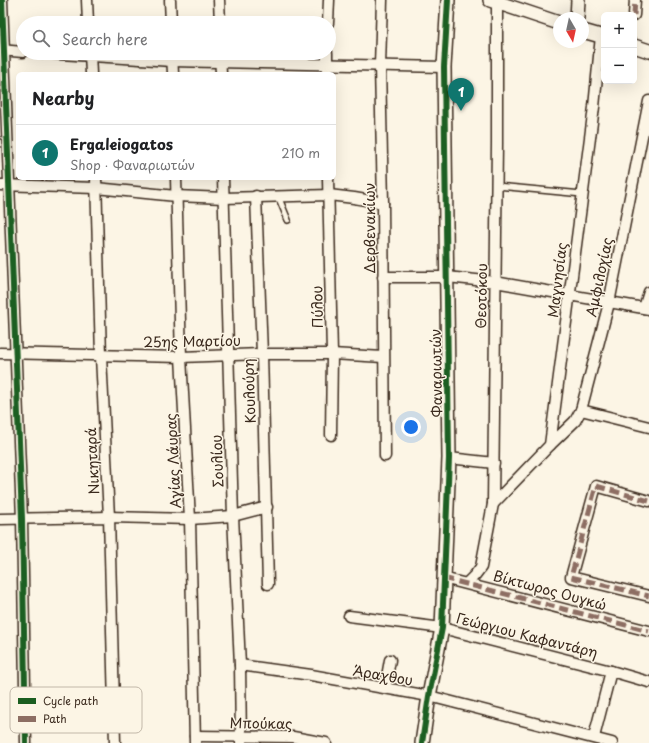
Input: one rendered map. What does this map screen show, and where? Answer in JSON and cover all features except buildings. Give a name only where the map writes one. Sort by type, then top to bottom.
[{"type":"street","points":[[2,0],[4,185],[15,354],[22,519],[25,687]]},
{"type":"street","points":[[87,0],[88,16]]},
{"type":"street","points":[[170,0],[171,16]]},
{"type":"street","points":[[219,0],[220,16]]},
{"type":"street","points":[[328,16],[329,0]]},
{"type":"street","name":"Δερβενακίων","points":[[382,0],[380,66],[383,203],[383,356],[385,456]]},
{"type":"street","name":"Φαναριωτών","points":[[422,743],[442,628],[449,458],[444,67],[448,0]]},
{"type":"street","points":[[577,12],[578,0]]},
{"type":"street","points":[[634,12],[635,0]]},
{"type":"street","points":[[494,2],[553,21]]},
{"type":"street","name":"Θεοτόκου","points":[[467,583],[481,567],[493,504],[497,186],[494,2]]},
{"type":"street","points":[[589,33],[601,37]]},
{"type":"street","name":"Μαγνησίας","points":[[550,445],[601,46]]},
{"type":"street","points":[[637,47],[649,51]]},
{"type":"street","points":[[2,50],[16,51]]},
{"type":"street","points":[[90,60],[91,72]]},
{"type":"street","points":[[172,60],[173,72]]},
{"type":"street","points":[[220,60],[221,72]]},
{"type":"street","points":[[247,60],[327,69],[380,66],[444,67]]},
{"type":"street","name":"Αμφιλοχίας","points":[[550,445],[575,421],[581,410],[609,303],[649,101]]},
{"type":"street","name":"Αγίας Λάυρας","points":[[176,180],[181,357],[190,519],[195,739]]},
{"type":"street","name":"Σουλίου","points":[[224,180],[228,356],[233,516],[240,665],[241,740]]},
{"type":"street","name":"Πύλου","points":[[328,180],[332,354],[331,435]]},
{"type":"street","points":[[4,185],[96,183],[176,196],[224,198],[329,195],[383,203]]},
{"type":"street","name":"Νικηταρά","points":[[96,183],[101,356],[109,517],[114,687]]},
{"type":"street","name":"Κουλούρη","points":[[256,196],[267,507],[268,584]]},
{"type":"street","points":[[383,277],[447,277],[495,282],[647,309],[649,292]]},
{"type":"street","name":"25ης Μαρτίου","points":[[0,354],[181,357],[262,354],[383,356]]},
{"type":"street","points":[[581,410],[649,427]]},
{"type":"street","points":[[493,504],[550,445]]},
{"type":"street","points":[[449,458],[494,463]]},
{"type":"street","points":[[649,501],[596,486],[571,577],[649,596]]},
{"type":"street","points":[[0,519],[109,517],[190,519],[233,516],[267,507]]},
{"type":"street","name":"Βίκτωρος Ουγκώ","points":[[443,578],[649,631]]},
{"type":"street","name":"Γεώργιου Καφαντάρη","points":[[349,616],[442,628],[649,682]]},
{"type":"street","points":[[385,688],[390,660]]},
{"type":"street","name":"Άραχθου","points":[[240,665],[311,675],[429,696],[612,743]]},
{"type":"street","points":[[594,738],[611,671]]},
{"type":"street","points":[[26,733],[26,743]]},
{"type":"street","name":"Νικηταρά","points":[[115,733],[115,743]]},
{"type":"street","name":"Μπούκας","points":[[195,739],[241,740],[294,737],[326,743]]},
{"type":"lane","points":[[497,186],[582,194]]},
{"type":"lane","points":[[278,196],[288,220]]},
{"type":"marked path","points":[[634,12],[635,0]]},
{"type":"marked path","points":[[649,501],[596,486],[571,577],[649,596]]},
{"type":"marked path","points":[[443,578],[649,631]]},
{"type":"cycle path","points":[[2,0],[22,519],[25,687]]},
{"type":"cycle path","points":[[422,743],[442,628],[449,458],[444,67],[448,0]]},
{"type":"cycle path","points":[[26,733],[26,743]]},
{"type":"place","name":"Ergaleiogatos","points":[[461,111]]}]
